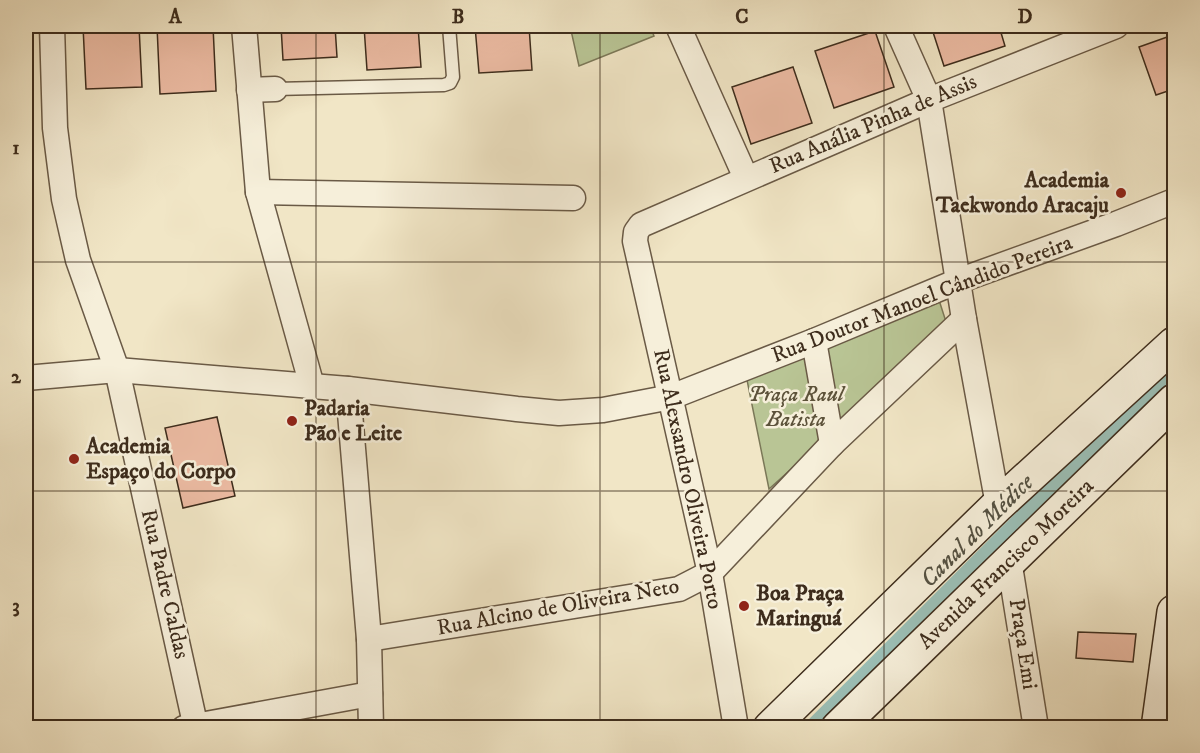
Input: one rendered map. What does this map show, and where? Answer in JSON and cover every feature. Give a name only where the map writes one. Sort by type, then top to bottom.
[{"type":"street","name":"Rua Padre Caldas","points":[[52,26],[55,128],[64,199],[78,260],[117,370],[192,727]]},
{"type":"street","points":[[244,26],[258,192],[312,386]]},
{"type":"street","points":[[678,26],[746,178]]},
{"type":"street","points":[[896,26],[929,100],[964,319],[998,505]]},
{"type":"street","name":"Rua Anália Pinha de Assis","points":[[636,232],[641,225],[746,178],[1107,27]]},
{"type":"street","points":[[249,90],[275,89]]},
{"type":"street","points":[[258,192],[573,198]]},
{"type":"street","name":"Rua Doutor Manoel Cândido Pereira","points":[[26,378],[117,370],[348,389],[559,413],[603,410],[671,397],[958,281],[1174,201]]},
{"type":"street","name":"Rua Alexsandro Oliveira Porto","points":[[636,232],[635,241],[710,573],[736,728]]},
{"type":"street","name":"Rua Alcino de Oliveira Neto","points":[[369,639],[679,589],[710,573],[832,444],[964,319]]},
{"type":"street","points":[[814,341],[832,444]]},
{"type":"street","name":"Avenida Francisco Moreira","points":[[770,728],[998,505],[1174,344]]},
{"type":"street","points":[[348,389],[369,639],[371,728]]},
{"type":"street","name":"Avenida Francisco Moreira","points":[[838,728],[1174,401]]},
{"type":"street","name":"Praça Emi","points":[[1010,560],[1036,728]]},
{"type":"street","points":[[1158,728],[1174,612]]},
{"type":"street","points":[[192,727],[370,694]]},
{"type":"lane","points":[[275,89],[450,83],[453,77],[449,26]]},
{"type":"green space","points":[[570,26],[650,26],[654,36],[579,66]]},
{"type":"green space","name":"Praça Raul Batista","points":[[939,300],[948,328],[769,489],[747,380]]},
{"type":"building","points":[[83,26],[139,26],[142,87],[86,89]]},
{"type":"building","points":[[157,26],[213,26],[216,91],[160,94]]},
{"type":"building","points":[[281,26],[335,26],[337,57],[283,60]]},
{"type":"building","points":[[364,26],[418,26],[421,67],[367,70]]},
{"type":"building","points":[[475,26],[529,26],[532,70],[479,73]]},
{"type":"building","points":[[931,26],[999,26],[1005,46],[944,66]]},
{"type":"building","points":[[875,31],[894,87],[834,108],[815,51]]},
{"type":"building","points":[[1170,36],[1174,50],[1174,89],[1156,95],[1139,47]]},
{"type":"building","points":[[793,67],[812,123],[751,144],[732,87]]},
{"type":"building","points":[[217,417],[235,496],[183,508],[165,428]]},
{"type":"building","points":[[1078,632],[1136,634],[1133,662],[1076,658]]},
{"type":"waterway","name":"Canal do Médice","points":[[815,728],[1174,370]]},
{"type":"place","name":"Academia Taekwondo Aracaju","points":[[1121,193]]},
{"type":"place","name":"Padaria Pão e Leite","points":[[292,421]]},
{"type":"place","name":"Academia Espaço do Corpo","points":[[74,459]]},
{"type":"place","name":"Boa Praça Maringuá","points":[[744,606]]}]
